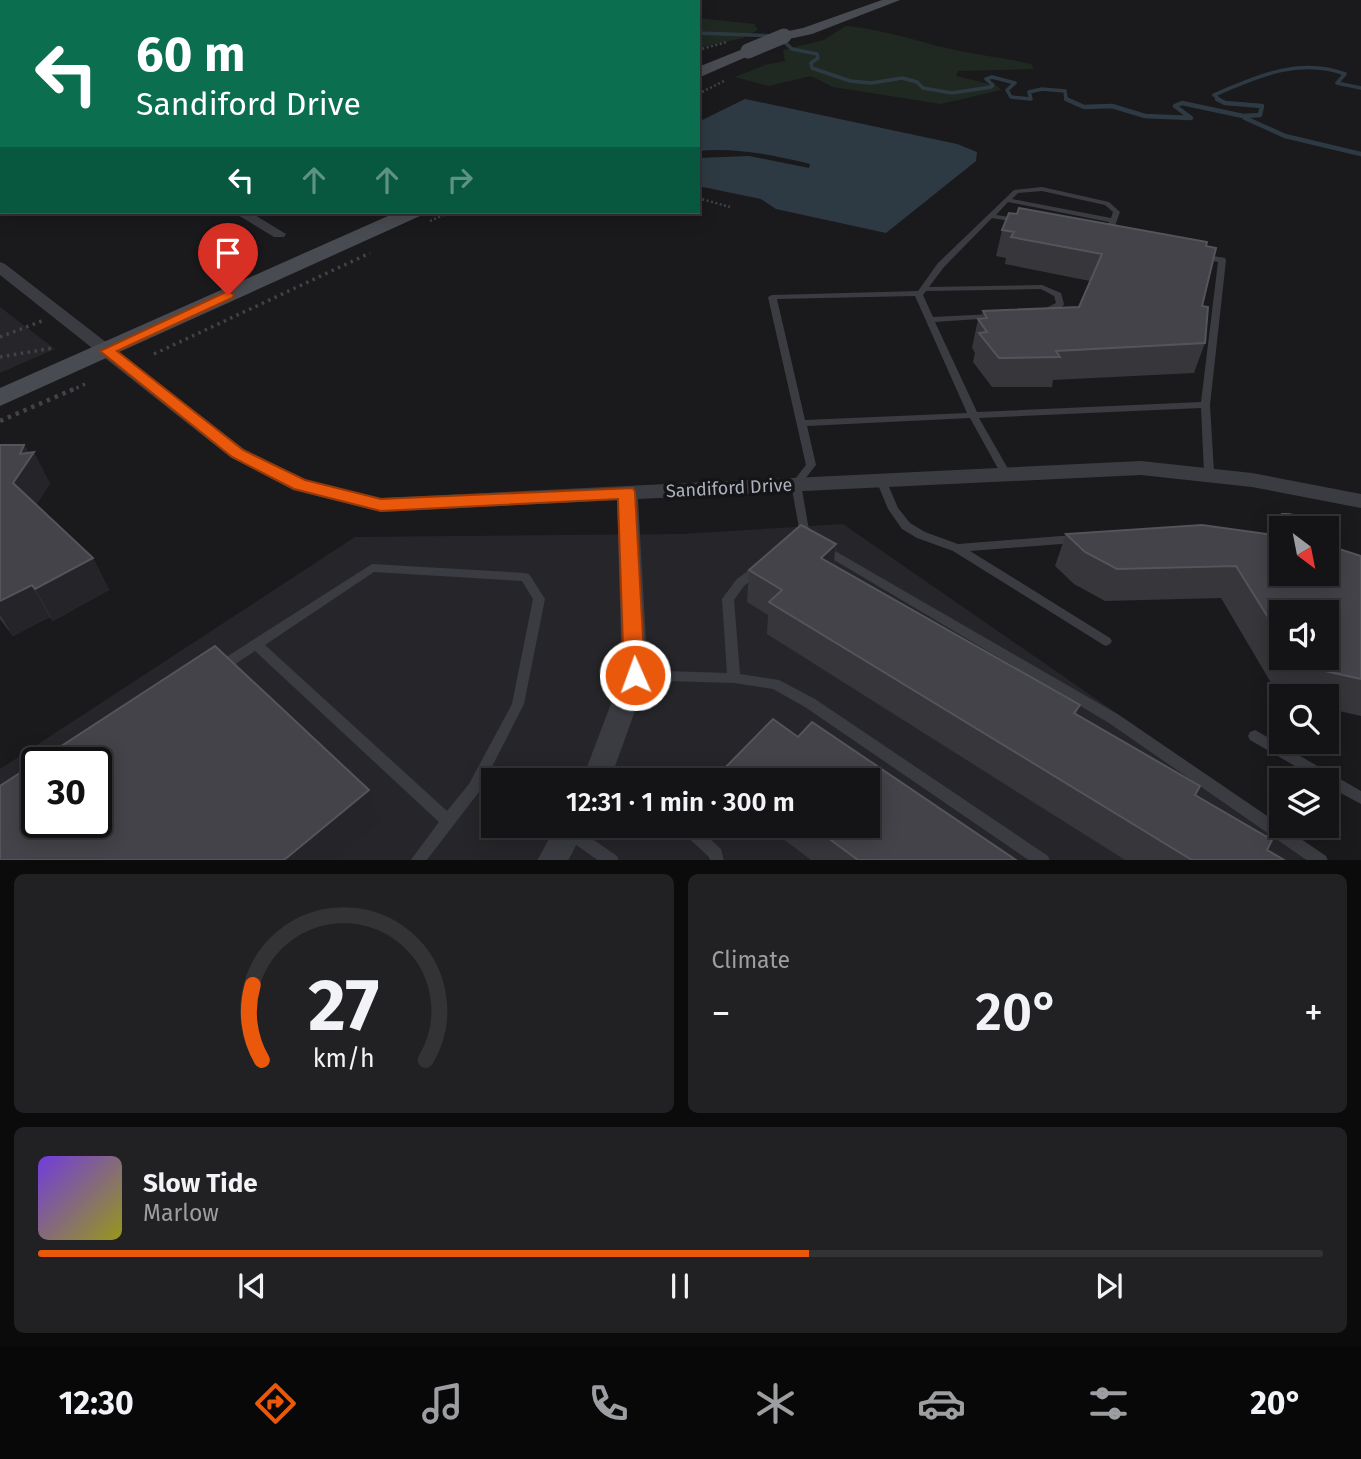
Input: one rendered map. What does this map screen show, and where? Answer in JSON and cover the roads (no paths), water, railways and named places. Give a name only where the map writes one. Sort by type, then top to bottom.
[{"type":"street","points":[[700,72],[822,17],[870,0]]},
{"type":"street","points":[[784,36],[807,31],[894,0]]},
{"type":"street","points":[[244,214],[279,234]]},
{"type":"street","points":[[0,398],[409,214]]},
{"type":"street","name":"Sandiford Drive","points":[[0,267],[237,453],[300,485],[381,505],[1141,468],[1253,478],[1361,501]]},
{"type":"street","points":[[609,768],[635,675],[627,492]]},
{"type":"street","points":[[552,860],[565,838]]},
{"type":"lane","points":[[922,291],[941,265],[1016,191],[1042,189],[1107,202],[1117,212],[1107,238]]},
{"type":"lane","points":[[1007,200],[1114,221]]},
{"type":"lane","points":[[991,216],[1030,223]]},
{"type":"lane","points":[[1094,236],[1120,241]]},
{"type":"lane","points":[[1197,255],[1222,260],[1205,405],[1209,472]]},
{"type":"lane","points":[[1032,313],[1045,313],[1060,304],[1058,295],[1042,287],[1026,285],[772,296],[811,465],[796,484],[799,537],[809,540],[1114,719],[1321,860]]},
{"type":"lane","points":[[922,291],[931,320],[974,417],[1006,474]]},
{"type":"lane","points":[[931,320],[1007,315]]},
{"type":"lane","points":[[801,423],[1205,405]]},
{"type":"lane","points":[[881,480],[893,509],[906,526],[921,535],[957,548],[1106,641]]},
{"type":"lane","points":[[957,548],[1089,537]]},
{"type":"lane","points":[[734,678],[728,599],[740,583],[766,562]]},
{"type":"lane","points":[[210,674],[372,568],[525,577],[539,599],[518,704],[474,788],[417,860]]},
{"type":"lane","points":[[256,644],[448,821]]},
{"type":"lane","points":[[635,675],[734,678],[775,684],[810,703],[1043,860]]},
{"type":"lane","points":[[1255,736],[1361,798]]},
{"type":"lane","points":[[583,838],[612,860]]},
{"type":"lane","points":[[699,838],[716,854],[717,860]]},
{"type":"waterway","points":[[700,33],[778,36],[792,49],[817,54],[818,58],[811,63],[812,68],[850,81],[871,83],[902,78],[917,82],[923,88],[952,93],[991,87],[993,85],[986,79],[992,77],[1015,83],[1007,90],[1011,97],[1031,99],[1029,92],[1042,89],[1065,91],[1066,99]]},
{"type":"waterway","points":[[1221,101],[1214,95],[1262,76],[1294,68],[1328,69],[1345,74],[1337,83],[1361,88]]},
{"type":"waterway","points":[[1066,99],[1084,107],[1112,106],[1145,116],[1191,118],[1175,106],[1182,103],[1243,116],[1260,115],[1262,106],[1221,101]]},
{"type":"waterway","points":[[1066,99],[1070,101]]},
{"type":"waterway","points":[[1217,99],[1221,101]]},
{"type":"waterway","points":[[1245,118],[1285,136],[1361,154]]}]
